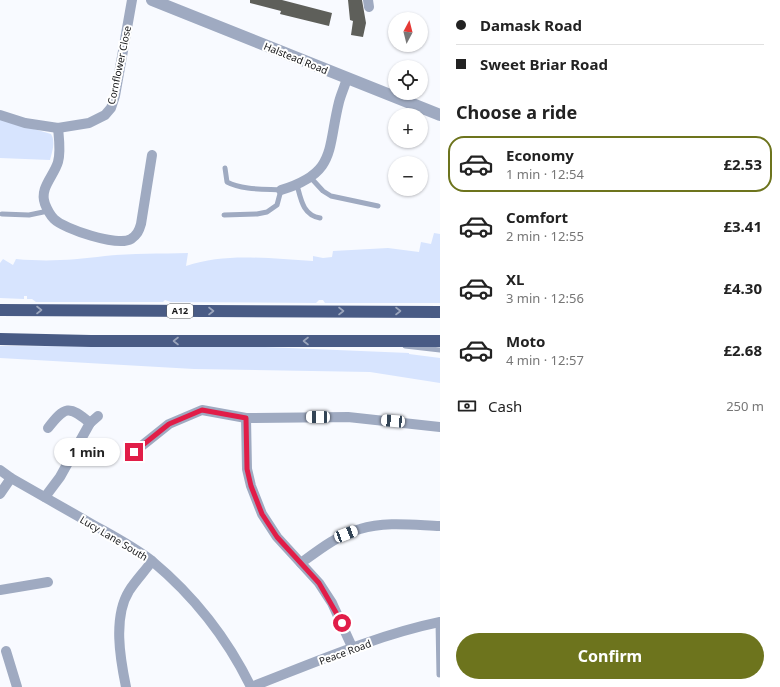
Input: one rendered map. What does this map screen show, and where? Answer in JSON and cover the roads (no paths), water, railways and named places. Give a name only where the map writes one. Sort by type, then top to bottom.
[{"type":"highway","name":"A12","points":[[0,310],[440,312]]},
{"type":"highway","points":[[0,339],[91,341],[440,341]]},
{"type":"street","name":"Cornflower Close","points":[[0,115],[25,123],[58,128],[93,121],[105,116],[111,108],[115,96],[132,0]]},
{"type":"street","name":"Halstead Road","points":[[152,0],[440,115]]},
{"type":"street","points":[[281,190],[297,185],[311,178],[326,160],[333,142],[339,102],[347,78]]},
{"type":"street","points":[[58,128],[60,145],[58,161],[45,187],[43,197],[48,211],[55,220],[103,240],[119,243],[130,240],[138,234],[141,224],[152,155]]},
{"type":"street","points":[[45,497],[60,478],[94,420],[77,412],[67,410],[59,413],[48,428]]},
{"type":"street","points":[[134,452],[169,424],[202,410],[246,418],[289,416],[348,418],[440,427]]},
{"type":"street","points":[[246,418],[247,469],[251,486],[262,514],[277,537],[319,583],[332,603],[353,649]]},
{"type":"street","name":"Lucy Lane South","points":[[0,470],[11,478],[127,543],[152,561],[199,607],[216,627],[239,663],[251,687]]},
{"type":"street","points":[[0,494],[11,478]]},
{"type":"street","points":[[301,563],[328,543],[361,528],[387,524],[440,526]]},
{"type":"street","points":[[126,687],[119,642],[123,608],[129,591],[152,561]]},
{"type":"street","points":[[0,590],[48,582]]},
{"type":"street","name":"Peace Road","points":[[251,687],[353,649],[418,627],[439,622]]},
{"type":"street","points":[[6,651],[17,687]]},
{"type":"lane","points":[[224,215],[267,212],[277,205],[281,190],[248,188],[231,184],[227,182],[225,168]]},
{"type":"lane","points":[[311,178],[323,191],[331,196],[378,206]]},
{"type":"lane","points":[[297,185],[307,213],[311,216],[320,218]]},
{"type":"lane","points":[[2,214],[29,215],[48,211]]},
{"type":"lane","points":[[359,341],[440,350]]},
{"type":"lane","points":[[439,622],[439,675]]}]
